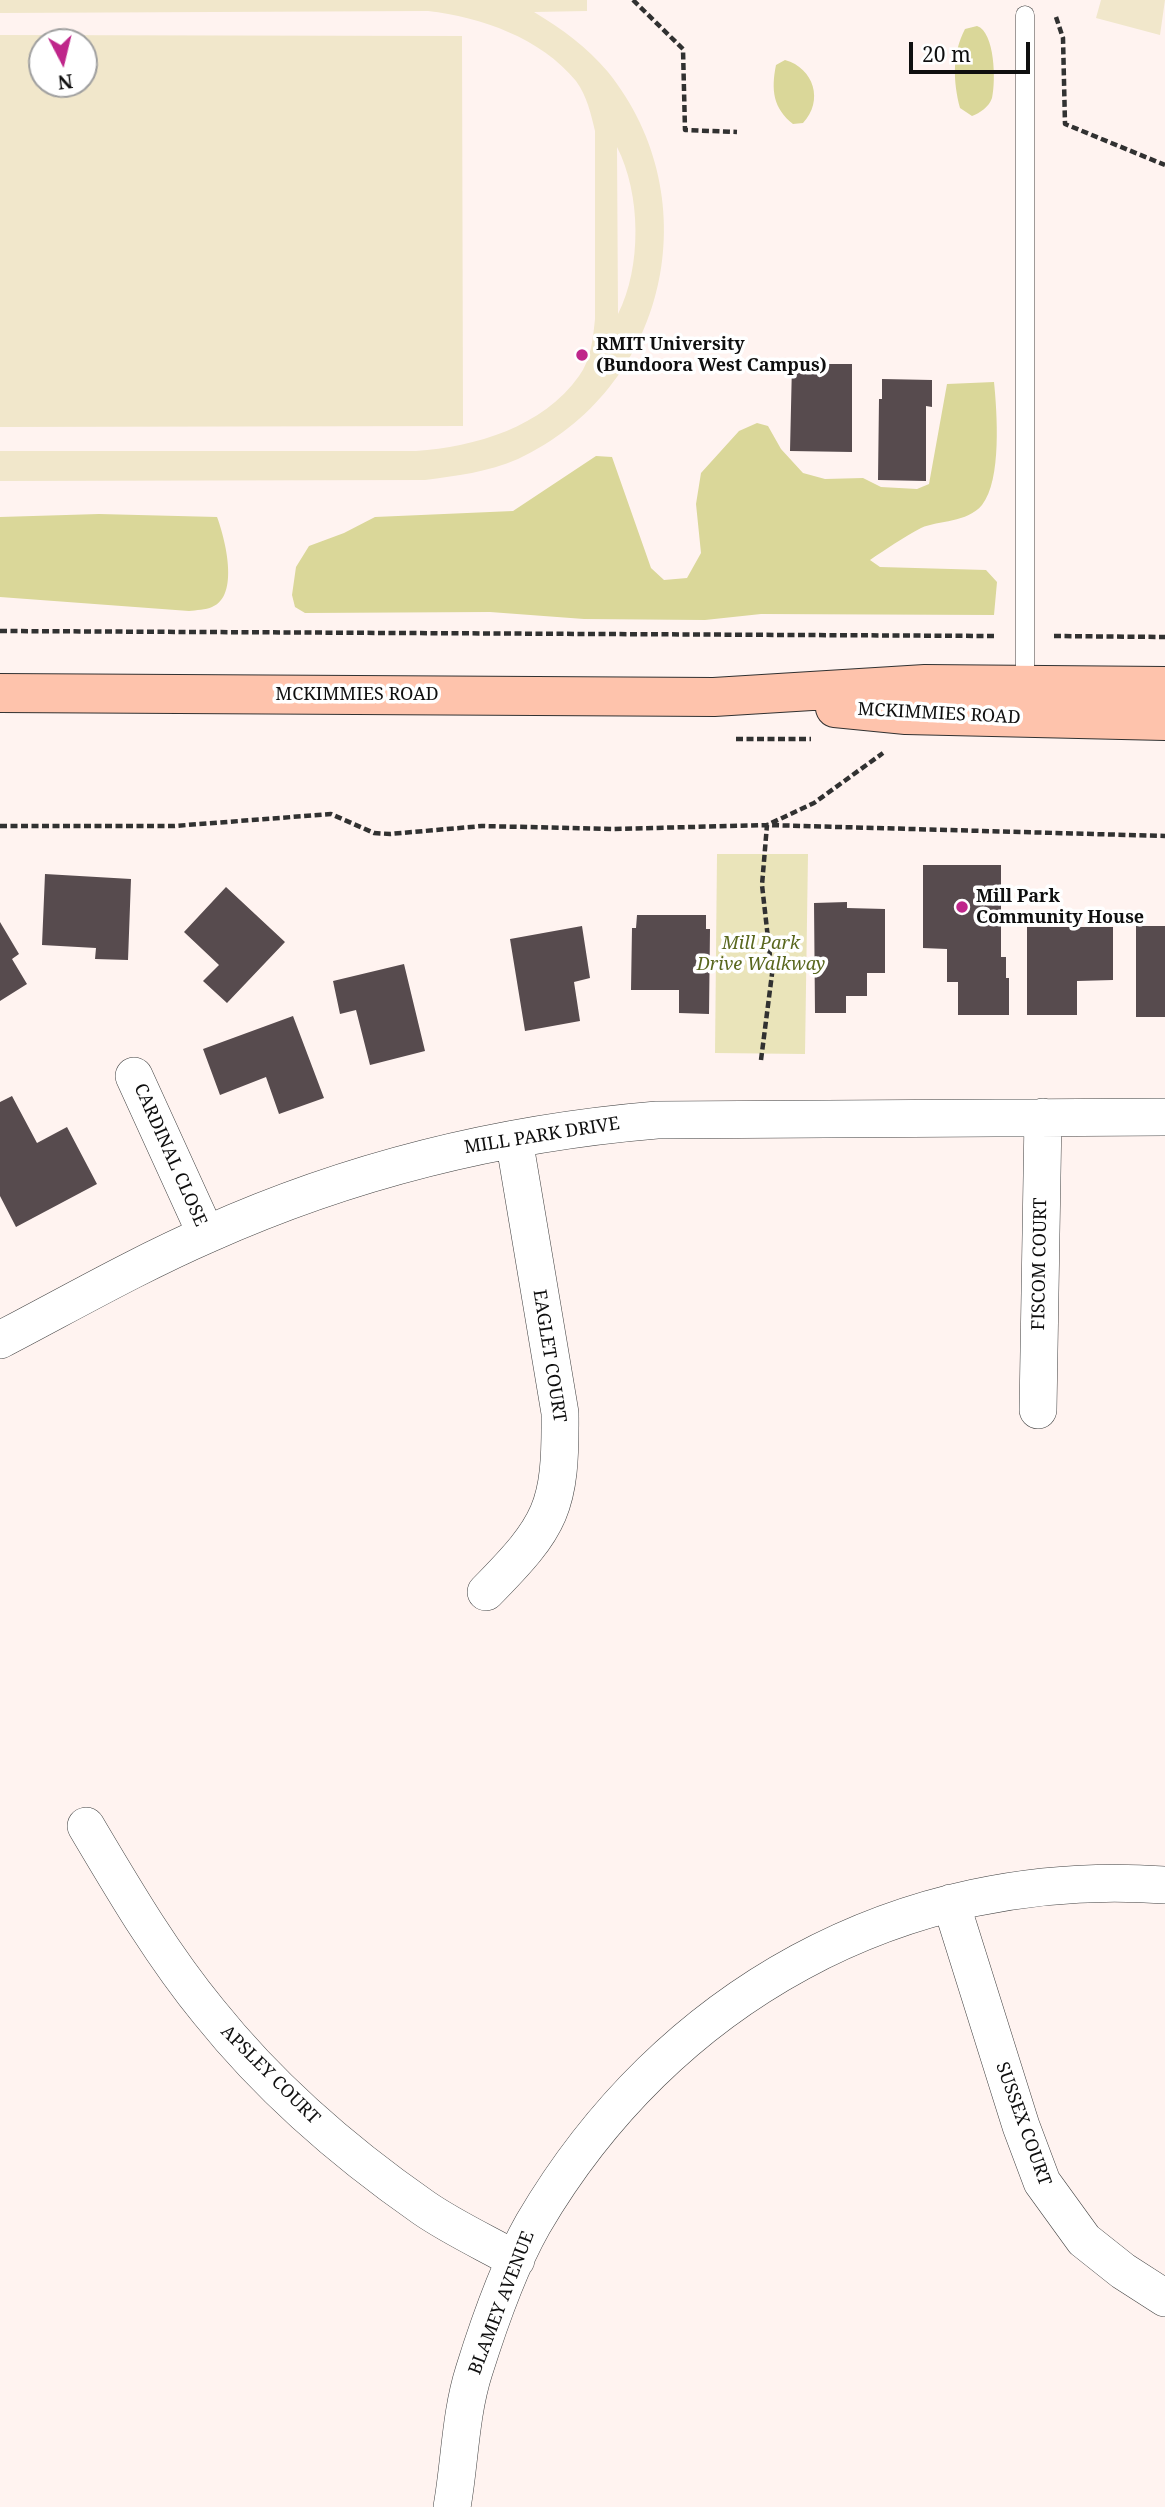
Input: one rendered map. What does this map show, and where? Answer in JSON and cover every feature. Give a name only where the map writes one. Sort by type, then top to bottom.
[{"type":"main road","name":"MCKIMMIES ROAD","points":[[0,693],[713,697],[925,684],[1165,686]]},
{"type":"main road","name":"MCKIMMIES ROAD","points":[[713,697],[906,715],[1165,721]]},
{"type":"street","name":"CARDINAL CLOSE","points":[[134,1076],[206,1234]]},
{"type":"street","name":"FISCOM COURT","points":[[1038,1410],[1043,1117]]},
{"type":"street","name":"MILL PARK DRIVE","points":[[0,1340],[206,1234],[352,1177],[423,1158],[580,1126],[657,1120],[1165,1117]]},
{"type":"street","name":"EAGLET COURT","points":[[486,1592],[530,1548],[547,1521],[556,1494],[560,1454],[559,1413],[514,1139]]},
{"type":"street","name":"APSLEY COURT","points":[[86,1826],[144,1923],[209,2012],[296,2105],[366,2165],[426,2209],[516,2260]]},
{"type":"street","name":"BLAMEY AVENUE","points":[[452,2507],[462,2427],[473,2373],[516,2260],[533,2225],[573,2163],[621,2102],[725,2008],[831,1944],[891,1921],[951,1903],[1051,1886],[1104,1883],[1165,1885]]},
{"type":"street","name":"SUSSEX COURT","points":[[951,1903],[1021,2126],[1042,2182],[1084,2240],[1123,2271],[1165,2298]]},
{"type":"lane","points":[[1025,685],[1026,15]]},
{"type":"path","points":[[633,0],[683,49],[685,130],[737,132]]},
{"type":"path","points":[[1046,10],[1056,16],[1063,38],[1065,124],[1165,165]]},
{"type":"path","points":[[0,631],[1165,637]]},
{"type":"path","points":[[767,825],[814,803],[892,745],[906,715]]},
{"type":"path","points":[[722,739],[813,739]]},
{"type":"path","points":[[0,826],[64,823],[174,826],[331,814],[374,833],[390,834],[482,826],[614,829],[767,825],[1165,836]]},
{"type":"path","points":[[761,1060],[772,974],[762,885],[767,825]]},
{"type":"green space","name":"Mill Park Drive Walkway","points":[[717,854],[808,854],[805,1054],[715,1053]]},
{"type":"shaded area","points":[[0,0],[587,0],[587,11],[534,12],[574,39],[608,72],[640,123],[658,177],[664,233],[658,288],[639,340],[609,387],[569,428],[518,459],[484,470],[425,480],[0,481],[0,451],[416,451],[484,439],[527,421],[564,394],[583,370],[591,349],[595,319],[595,131],[580,87],[562,66],[546,53],[509,32],[469,18],[428,11],[0,13]],"holes":[[[617,147],[625,166],[634,208],[635,253],[626,295],[618,314]]]},
{"type":"shaded area","points":[[1101,0],[1165,0],[1160,35],[1096,18]]},
{"type":"shaded area","points":[[977,26],[983,30],[991,47],[994,80],[991,101],[972,116],[960,108],[955,68],[965,29]]},
{"type":"shaded area","points":[[0,35],[28,35],[28,98],[98,98],[98,35],[462,36],[463,426],[0,427]]},
{"type":"shaded area","points":[[785,60],[803,70],[813,86],[813,105],[803,123],[793,124],[786,118],[775,98],[776,65]]},
{"type":"shaded area","points":[[994,382],[997,445],[993,479],[982,505],[969,515],[921,528],[870,560],[880,567],[986,570],[997,582],[994,615],[761,614],[705,620],[584,619],[490,612],[305,613],[295,607],[292,595],[296,567],[309,546],[344,533],[375,517],[513,511],[596,456],[612,457],[651,568],[664,580],[687,578],[701,553],[696,504],[701,473],[739,431],[757,423],[768,426],[781,449],[803,473],[825,479],[863,478],[881,487],[917,489],[929,484],[947,384]]},
{"type":"shaded area","points":[[99,514],[217,517],[224,538],[228,566],[226,591],[221,601],[210,608],[189,611],[0,597],[0,517]]},
{"type":"building","points":[[792,364],[852,364],[852,452],[790,451]]},
{"type":"building","points":[[882,379],[932,380],[932,407],[926,406],[926,481],[878,480],[879,399],[882,399]]},
{"type":"building","name":"Mill Park Community House","points":[[923,865],[1001,865],[1001,957],[1006,957],[1006,978],[1009,978],[1009,1015],[958,1015],[958,982],[947,982],[947,949],[923,948]]},
{"type":"building","points":[[45,874],[131,879],[128,960],[95,959],[96,948],[42,945]]},
{"type":"building","points":[[226,887],[285,942],[227,1003],[203,981],[219,965],[184,932]]},
{"type":"building","points":[[847,902],[847,908],[885,909],[885,973],[867,973],[867,996],[846,996],[846,1013],[815,1013],[814,903]]},
{"type":"building","points":[[637,915],[706,915],[706,929],[710,929],[709,1014],[679,1013],[679,990],[631,990],[632,928],[636,928]]},
{"type":"building","points":[[0,922],[19,954],[12,959],[27,984],[0,1001]]},
{"type":"building","points":[[582,926],[590,978],[574,982],[580,1021],[525,1031],[510,939]]},
{"type":"building","points":[[1136,926],[1165,926],[1165,1017],[1136,1017]]},
{"type":"building","points":[[1027,927],[1113,927],[1113,980],[1077,981],[1077,1015],[1027,1015]]},
{"type":"building","points":[[404,964],[425,1051],[370,1065],[356,1010],[340,1014],[333,981]]},
{"type":"building","points":[[293,1016],[324,1098],[279,1114],[266,1077],[220,1095],[203,1049]]},
{"type":"building","points":[[12,1096],[37,1143],[67,1127],[97,1184],[16,1227],[0,1196],[0,1102]]},
{"type":"place","name":"RMIT University (Bundoora West Campus)","points":[[582,355]]},
{"type":"place","name":"Mill Park Community House","points":[[962,907]]}]
